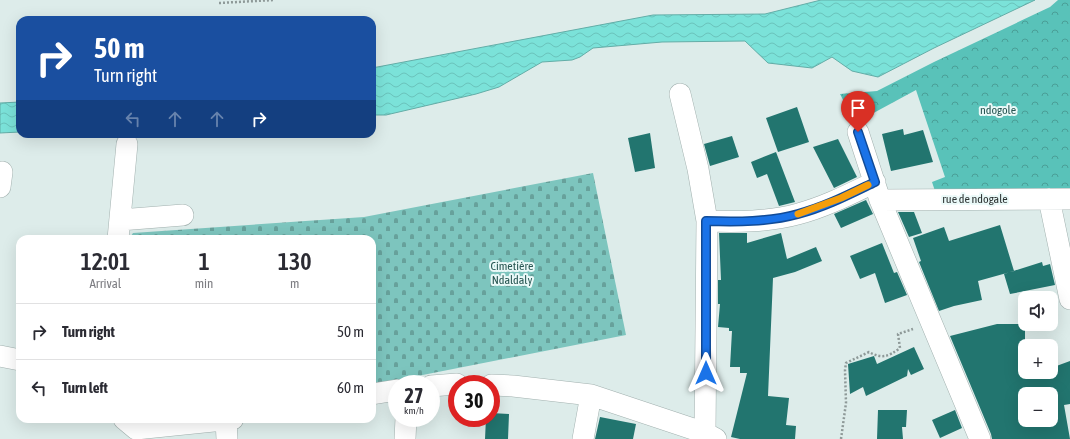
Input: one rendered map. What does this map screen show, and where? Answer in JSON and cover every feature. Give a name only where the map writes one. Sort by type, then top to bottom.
[{"type":"street","points":[[500,385],[591,395],[711,436],[706,221],[698,169],[680,94]]},
{"type":"street","points":[[858,132],[878,191],[980,439]]},
{"type":"street","points":[[127,144],[119,230],[183,216]]},
{"type":"street","points":[[706,221],[746,222],[798,214],[841,198],[878,191]]},
{"type":"street","name":"rue de ndogale","points":[[878,191],[1070,199]]},
{"type":"street","points":[[1049,199],[1070,299]]},
{"type":"street","points":[[0,356],[16,359]]},
{"type":"street","points":[[376,393],[388,391]]},
{"type":"street","points":[[583,439],[591,395]]},
{"type":"street","points":[[132,429],[228,426]]},
{"type":"street","points":[[405,439],[406,427]]},
{"type":"path","points":[[220,0],[218,3],[274,0]]},
{"type":"path","points":[[841,439],[846,403],[846,363],[869,352],[878,357],[891,355],[900,348],[898,334],[931,323]]},
{"type":"green space","name":"ndogole","points":[[1058,0],[1070,0],[1070,190],[935,191],[932,182],[945,177],[916,90],[855,123],[840,94],[877,91],[1050,7]]},
{"type":"green space","name":"Cimetière Ndaldaly","points":[[593,173],[626,335],[423,375],[388,375],[388,382],[376,384],[376,235],[132,235],[133,233],[364,217]]},
{"type":"water","points":[[821,0],[1035,0],[934,48],[878,77],[852,71],[832,57],[812,68],[768,63],[745,41],[662,42],[593,48],[580,57],[572,60],[542,62],[499,87],[476,94],[386,115],[376,115],[376,67],[653,15],[765,14]]},
{"type":"water","points":[[16,102],[16,132],[0,133],[0,103]]},
{"type":"building","points":[[797,107],[809,142],[778,152],[766,118]]},
{"type":"building","points":[[903,129],[904,135],[923,130],[933,162],[891,171],[882,134]]},
{"type":"building","points":[[650,133],[655,168],[635,172],[628,138]]},
{"type":"building","points":[[732,136],[739,157],[710,166],[704,144]]},
{"type":"building","points":[[838,139],[857,177],[834,188],[813,147]]},
{"type":"building","points":[[776,152],[795,202],[779,206],[767,174],[757,178],[751,162]]},
{"type":"building","points":[[866,200],[873,214],[841,228],[834,214]]},
{"type":"building","points":[[898,212],[914,212],[922,233],[909,237]]},
{"type":"building","points":[[1000,225],[1014,271],[978,281],[982,300],[939,311],[919,262],[921,261],[913,238],[944,227],[949,241]]},
{"type":"building","points":[[719,233],[747,233],[747,243],[781,233],[787,259],[816,247],[822,261],[795,272],[773,278],[768,396],[789,398],[786,425],[796,426],[795,439],[740,439],[731,437],[747,373],[740,373],[740,367],[730,367],[732,331],[729,331],[729,328],[718,327],[720,304],[718,304],[718,280],[721,280]]},
{"type":"building","points":[[882,243],[894,273],[897,272],[907,295],[885,303],[875,273],[860,279],[850,256]]},
{"type":"building","points":[[1042,262],[1043,266],[1050,264],[1055,285],[1018,291],[1018,292],[1010,294],[1004,274]]},
{"type":"building","points":[[997,324],[1018,324],[1018,331],[1025,331],[1025,339],[1018,339],[1018,379],[1058,379],[1058,365],[1070,361],[1070,404],[1064,405],[1070,439],[992,439],[950,336]]},
{"type":"building","points":[[914,347],[924,369],[911,375],[908,369],[907,376],[866,396],[863,387],[850,394],[848,364],[874,356],[877,364]]},
{"type":"building","points":[[878,410],[907,410],[906,427],[902,427],[903,439],[877,439]]},
{"type":"building","points":[[955,410],[962,428],[940,438],[932,420]]},
{"type":"building","points":[[500,414],[509,414],[508,439],[485,439],[486,427],[500,427]]},
{"type":"building","points":[[600,417],[636,424],[633,439],[595,439]]},
{"type":"slow traffic","points":[[798,214],[841,198],[868,185]]},
{"type":"route","points":[[706,373],[706,221],[746,222],[798,214],[841,198],[875,182],[858,132]]}]
